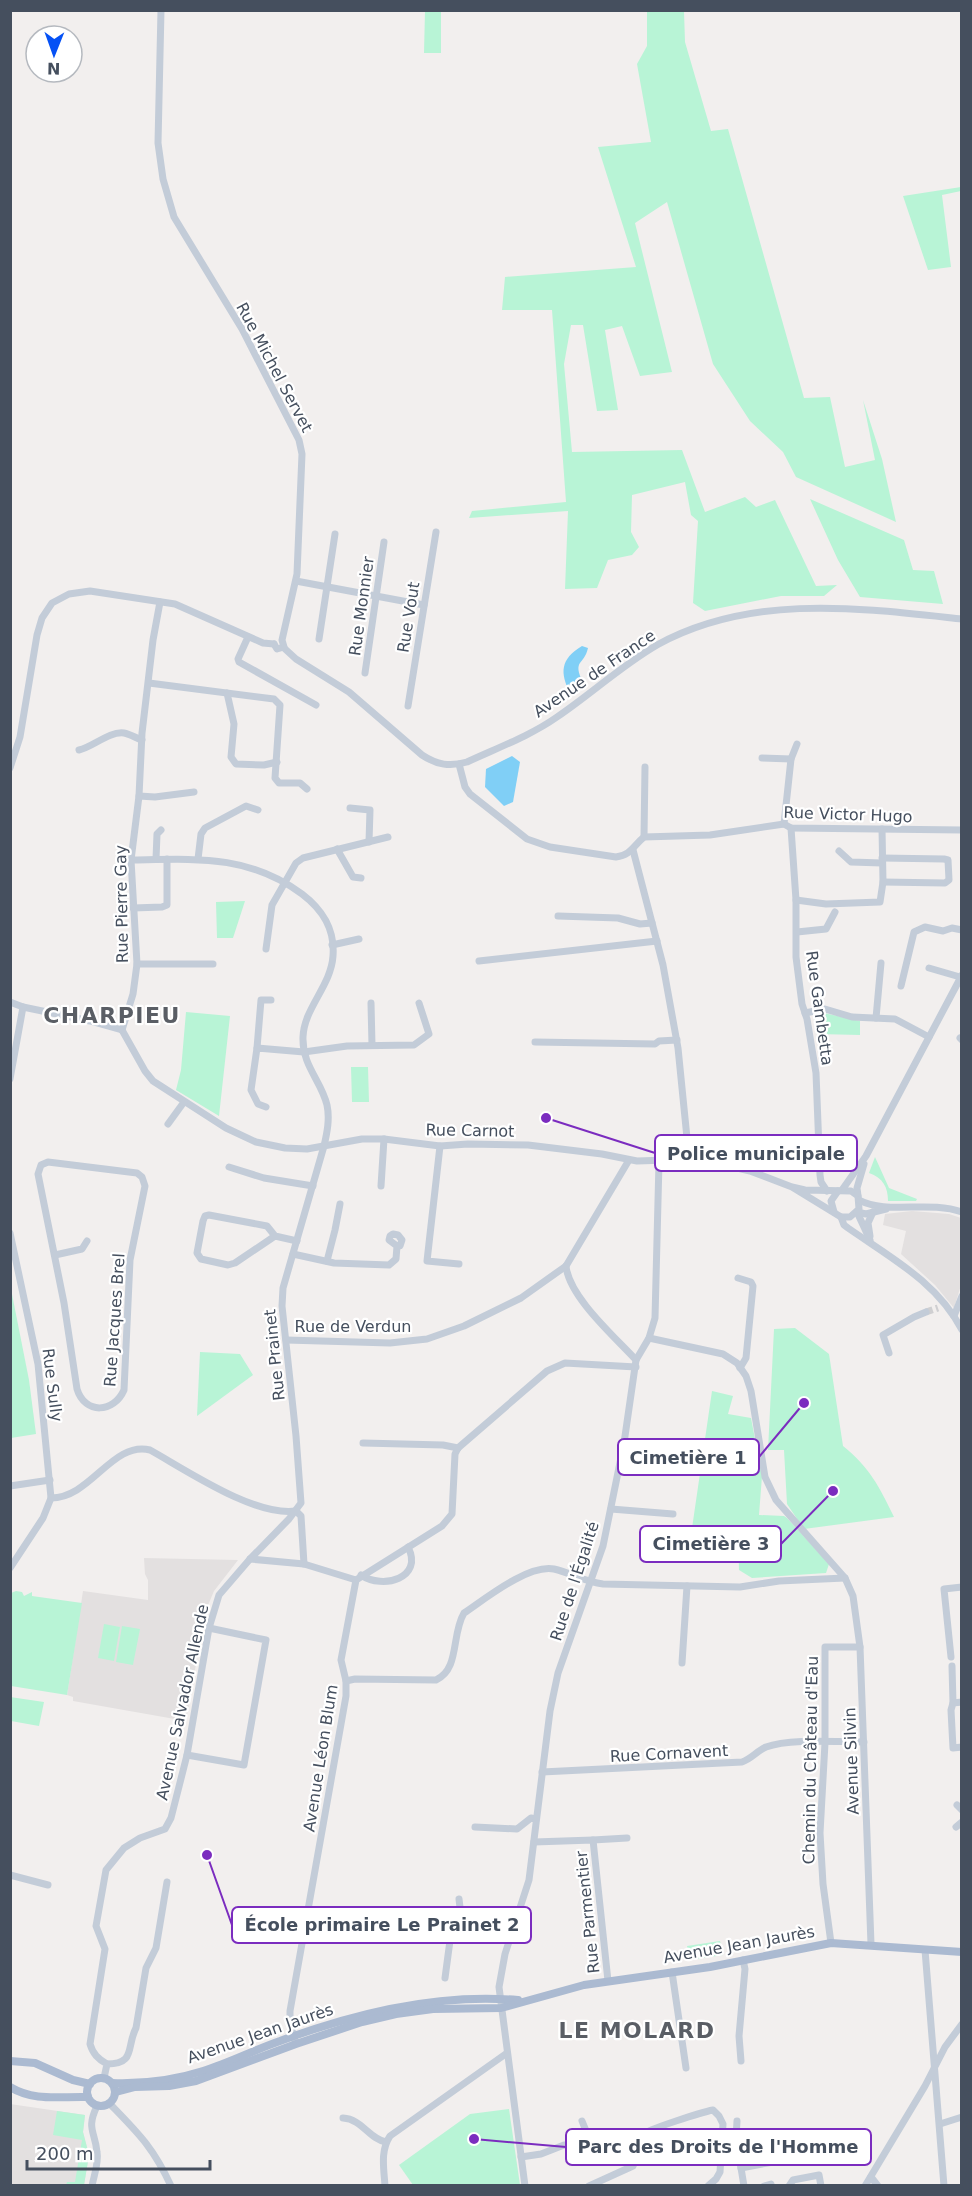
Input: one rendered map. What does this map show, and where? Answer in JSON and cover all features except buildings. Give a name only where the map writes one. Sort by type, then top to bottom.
[{"type":"main road","name":"Avenue Jean Jaurès","points":[[111,2084],[135,2087],[169,2086],[196,2081],[360,2015],[395,2007],[432,2002],[500,2003],[525,2000],[608,1981],[744,1960],[831,1942],[962,1952]]},
{"type":"main road","points":[[10,2061],[35,2062],[73,2080],[90,2084]]},
{"type":"main road","points":[[96,2079],[111,2084],[114,2099],[110,2104],[97,2106],[91,2103],[87,2090],[90,2084],[96,2079]]},
{"type":"main road","points":[[10,2087],[21,2094],[34,2097],[88,2097]]},
{"type":"street","name":"Rue Michel Servet","points":[[160,10],[158,143],[163,179],[174,217],[242,329],[299,440],[302,454],[296,581],[283,644]]},
{"type":"street","name":"Rue Vout","points":[[408,706],[436,532]]},
{"type":"street","points":[[320,639],[334,534]]},
{"type":"street","name":"Rue Monnier","points":[[365,673],[384,542]]},
{"type":"street","points":[[296,581],[424,605]]},
{"type":"street","points":[[10,768],[21,734],[42,618],[52,603],[69,594],[83,591],[160,602],[192,610],[263,643],[274,644],[278,640],[296,659],[349,692],[422,755],[442,764],[459,764],[465,787],[470,794],[527,839],[550,847],[616,857],[625,856],[633,850],[644,837],[645,767]]},
{"type":"street","name":"Rue Pierre Gay","points":[[122,1030],[133,994],[137,964],[131,860],[154,632],[160,602]]},
{"type":"street","name":"Avenue de France","points":[[459,764],[524,735],[555,718],[616,672],[660,644],[726,618],[755,612],[803,608],[878,611],[962,619]]},
{"type":"street","points":[[248,637],[238,659],[239,662],[316,705]]},
{"type":"street","points":[[149,683],[274,699],[280,705],[275,778],[279,783],[300,783],[307,789]]},
{"type":"street","points":[[227,693],[234,724],[231,757],[236,764],[264,765],[277,762]]},
{"type":"street","points":[[79,750],[86,749],[117,733],[142,740]]},
{"type":"street","name":"Rue Gambetta","points":[[797,744],[791,759],[787,826],[796,900],[796,957],[802,1004],[806,1013],[816,1073],[820,1175],[821,1182],[827,1191]]},
{"type":"street","points":[[762,758],[791,759]]},
{"type":"street","points":[[139,796],[154,797],[194,792]]},
{"type":"street","points":[[198,859],[201,834],[205,828],[246,806],[258,810]]},
{"type":"street","points":[[350,808],[370,810],[369,842]]},
{"type":"street","name":"Rue Victor Hugo","points":[[644,837],[710,835],[787,826],[962,830]]},
{"type":"street","points":[[796,900],[826,904],[876,904],[882,899],[882,829]]},
{"type":"street","points":[[156,859],[157,834],[160,830]]},
{"type":"street","points":[[266,949],[272,904],[296,863],[303,858],[388,837]]},
{"type":"street","points":[[338,849],[353,877],[361,878]]},
{"type":"street","points":[[633,850],[657,941],[677,1040],[689,1158]]},
{"type":"street","points":[[839,851],[851,862],[944,859],[950,864],[949,880],[945,883],[883,882]]},
{"type":"street","points":[[134,908],[167,905],[167,859]]},
{"type":"street","points":[[131,860],[198,859],[242,864],[285,882],[312,902],[325,918],[332,933],[333,958],[326,983],[307,1018],[303,1035],[304,1052]]},
{"type":"street","points":[[797,933],[826,929],[835,912]]},
{"type":"street","points":[[558,916],[618,918],[640,924],[652,922]]},
{"type":"street","points":[[901,986],[914,932],[925,927],[943,932],[952,928],[962,930]]},
{"type":"street","points":[[332,945],[359,939]]},
{"type":"street","points":[[479,961],[657,941]]},
{"type":"street","points":[[876,1018],[881,963]]},
{"type":"street","points":[[137,964],[213,964]]},
{"type":"street","points":[[929,968],[960,980],[866,1156],[831,1201],[844,1225],[926,1283],[946,1305],[962,1330]]},
{"type":"street","points":[[266,1107],[258,1104],[251,1090],[261,1000],[271,1000]]},
{"type":"street","points":[[10,1002],[122,1030]]},
{"type":"street","points":[[371,1003],[372,1046]]},
{"type":"street","points":[[257,1048],[304,1052],[347,1046],[414,1045],[429,1034],[419,1003]]},
{"type":"street","points":[[10,1079],[23,1007]]},
{"type":"street","points":[[806,1013],[825,1009],[852,1017],[895,1019],[929,1037]]},
{"type":"street","name":"Rue Carnot","points":[[122,1030],[153,1081],[226,1128],[256,1142],[285,1148],[307,1149],[362,1139],[384,1139],[440,1146],[516,1144],[659,1162],[689,1158],[744,1169],[792,1187]]},
{"type":"street","points":[[535,1042],[656,1044],[659,1041],[677,1040]]},
{"type":"street","name":"Rue Prainet","points":[[304,1052],[305,1060],[327,1104],[328,1125],[283,1288],[282,1306],[301,1503],[296,1511],[301,1516],[304,1564]]},
{"type":"street","points":[[168,1124],[184,1102]]},
{"type":"street","points":[[381,1186],[384,1139]]},
{"type":"street","points":[[440,1146],[426,1261],[459,1264]]},
{"type":"street","points":[[792,1187],[837,1215],[850,1217],[856,1212],[857,1188],[866,1156]]},
{"type":"street","name":"Rue de Verdun","points":[[286,1340],[390,1343],[427,1338],[464,1326],[507,1306],[566,1266],[629,1160]]},
{"type":"street","name":"Rue Jacques Brel","points":[[48,1162],[137,1173],[142,1177],[145,1186],[130,1260],[124,1390],[119,1401],[108,1408],[94,1407],[79,1395],[55,1255],[38,1174],[41,1165],[48,1162]]},
{"type":"street","name":"Rue de l'Égalité","points":[[525,2186],[500,2003],[503,1964],[529,1880],[550,1711],[558,1673],[603,1546],[636,1363],[649,1338],[655,1318],[659,1162]]},
{"type":"street","points":[[229,1167],[264,1178],[313,1186]]},
{"type":"street","points":[[792,1187],[851,1191],[871,1206],[937,1206],[962,1212]]},
{"type":"street","points":[[327,1261],[336,1230],[340,1204]]},
{"type":"street","points":[[856,1212],[866,1214],[892,1207]]},
{"type":"street","points":[[856,1212],[862,1219],[866,1234],[872,1243]]},
{"type":"street","points":[[872,1243],[868,1223],[873,1212]]},
{"type":"street","points":[[275,1236],[235,1263],[228,1264],[201,1259],[197,1253],[203,1221],[205,1216],[209,1215],[267,1226],[275,1236],[297,1241]]},
{"type":"street","name":"Rue Sully","points":[[10,1233],[38,1364],[51,1498],[43,1518],[10,1568]]},
{"type":"street","points":[[55,1255],[82,1249],[87,1241]]},
{"type":"street","points":[[293,1254],[334,1263],[389,1265],[396,1259],[397,1246]]},
{"type":"street","points":[[566,1266],[567,1274],[586,1306],[636,1363]]},
{"type":"street","points":[[738,1278],[751,1282],[753,1286],[746,1358],[740,1368]]},
{"type":"street","points":[[954,1316],[962,1296]]},
{"type":"street","points":[[938,1308],[946,1305]]},
{"type":"street","points":[[889,1353],[883,1335],[927,1312]]},
{"type":"street","points":[[649,1338],[723,1354],[737,1362],[751,1391],[765,1477],[776,1500],[845,1578]]},
{"type":"street","points":[[358,1577],[441,1526],[452,1514],[455,1454],[458,1448],[547,1371],[565,1363],[636,1363]]},
{"type":"street","points":[[363,1443],[443,1445],[458,1448]]},
{"type":"street","points":[[51,1498],[70,1494],[131,1449],[142,1448],[150,1450],[228,1494],[278,1511],[296,1511]]},
{"type":"street","points":[[10,1486],[50,1480]]},
{"type":"street","points":[[611,1509],[672,1514]]},
{"type":"street","name":"Avenue Salvador Allende","points":[[107,2064],[98,2059],[90,2044],[105,1949],[96,1926],[106,1870],[124,1848],[140,1838],[165,1829],[171,1818],[187,1755],[209,1628],[219,1595],[296,1511]]},
{"type":"street","points":[[250,1559],[304,1564],[382,1582],[404,1577],[407,1574],[411,1557],[408,1546]]},
{"type":"street","points":[[346,1681],[356,1679],[436,1680],[445,1676],[450,1669],[458,1622],[464,1613],[527,1573],[540,1569],[553,1569],[591,1583],[687,1586],[740,1587],[779,1581],[845,1578]]},
{"type":"street","name":"Avenue Léon Blum","points":[[294,2040],[290,2011],[346,1696],[346,1681],[341,1660],[358,1577]]},
{"type":"street","name":"Avenue Silvin","points":[[845,1578],[853,1596],[858,1617],[872,1944]]},
{"type":"street","points":[[682,1662],[687,1586]]},
{"type":"street","points":[[951,1657],[944,1589],[962,1587]]},
{"type":"street","points":[[187,1755],[244,1765],[266,1640],[209,1628]]},
{"type":"street","name":"Chemin du Château d'Eau","points":[[831,1942],[823,1884],[820,1833],[825,1743],[825,1647],[860,1647]]},
{"type":"street","points":[[952,1666],[957,1703],[951,1710],[953,1748],[962,1747]]},
{"type":"street","name":"Rue Cornavent","points":[[542,1772],[742,1762],[748,1761],[764,1748],[785,1742],[864,1742]]},
{"type":"street","points":[[475,1827],[517,1829],[531,1818],[536,1819]]},
{"type":"street","name":"Rue Parmentier","points":[[534,1842],[627,1838]]},
{"type":"street","name":"Rue Parmentier","points":[[593,1840],[608,1981]]},
{"type":"street","points":[[10,1875],[48,1885]]},
{"type":"street","points":[[111,2084],[107,2064],[123,2062],[128,2057],[132,2035],[136,2028],[146,1968],[156,1948],[167,1882]]},
{"type":"street","points":[[459,1899],[462,1924]]},
{"type":"street","points":[[445,1978],[451,1933],[454,1927],[471,1923],[513,1926]]},
{"type":"street","points":[[925,1950],[944,2186]]},
{"type":"street","points":[[741,2061],[739,2036],[744,1960]]},
{"type":"street","points":[[672,1972],[686,2068]]},
{"type":"street","points":[[864,2186],[945,2047],[962,2024]]},
{"type":"street","points":[[385,2186],[383,2161],[386,2142],[394,2132],[507,2054]]},
{"type":"street","points":[[110,2104],[146,2142],[161,2164],[171,2186]]},
{"type":"street","points":[[92,2186],[97,2150],[90,2129],[97,2106]]},
{"type":"street","points":[[589,2186],[633,2166],[637,2145],[646,2132],[713,2110],[723,2124],[720,2172],[708,2186]]},
{"type":"street","points":[[940,2124],[962,2117]]},
{"type":"street","points":[[343,2118],[351,2118],[367,2129],[378,2141],[386,2142]]},
{"type":"street","points":[[575,2147],[577,2156],[588,2154],[592,2148],[582,2121]]},
{"type":"street","points":[[738,2121],[736,2138],[744,2186]]},
{"type":"street","points":[[521,2157],[541,2154],[564,2145],[575,2147],[588,2141]]},
{"type":"street","points":[[741,2168],[773,2162]]},
{"type":"street","points":[[789,2186],[792,2180],[819,2175],[821,2186]]},
{"type":"street","points":[[871,2177],[878,2186]]},
{"type":"shaded area","points":[[912,1211],[949,1214],[961,1218],[961,1285],[954,1308],[935,1285],[901,1254],[906,1231],[883,1225],[885,1214]]},
{"type":"shaded area","points":[[144,1558],[238,1560],[214,1591],[206,1610],[201,1639],[195,1640],[194,1645],[199,1647],[186,1721],[73,1701],[73,1697],[67,1695],[83,1591],[148,1600],[148,1580],[145,1574]]},
{"type":"shaded area","points":[[10,2104],[85,2115],[83,2132],[89,2155],[84,2185],[11,2185]]},
{"type":"green space","points":[[425,11],[441,11],[441,53],[424,53]]},
{"type":"green space","points":[[647,11],[684,11],[685,42],[711,131],[728,129],[804,398],[830,397],[845,467],[875,460],[863,400],[882,459],[896,522],[796,477],[783,452],[750,421],[713,364],[667,202],[635,223],[672,372],[640,376],[622,326],[605,330],[618,410],[597,411],[583,325],[571,325],[564,364],[572,452],[682,450],[705,512],[745,497],[756,507],[775,500],[816,586],[837,585],[824,596],[781,596],[705,611],[693,603],[698,521],[691,515],[685,482],[632,495],[631,532],[639,547],[632,555],[608,560],[597,588],[565,589],[568,511],[469,518],[472,511],[566,502],[552,310],[502,310],[505,277],[636,267],[598,147],[651,142],[637,64],[647,46]]},
{"type":"green space","points":[[961,187],[961,191],[942,195],[951,267],[928,270],[903,196]]},
{"type":"green space","points":[[810,499],[904,540],[913,570],[934,571],[943,604],[860,597],[838,560]]},
{"type":"green space","points":[[245,901],[233,938],[217,938],[216,902]]},
{"type":"green space","points":[[186,1012],[230,1016],[219,1116],[176,1090],[181,1070]]},
{"type":"green space","points":[[824,1013],[860,1021],[860,1035],[817,1034],[814,1018]]},
{"type":"green space","points":[[351,1067],[368,1067],[369,1102],[352,1102]]},
{"type":"green space","points":[[875,1157],[889,1188],[917,1199],[916,1201],[888,1201],[884,1184],[869,1173]]},
{"type":"green space","points":[[10,1284],[29,1380],[36,1434],[11,1438]]},
{"type":"green space","points":[[795,1328],[829,1354],[843,1446],[873,1478],[894,1517],[804,1529],[787,1504],[784,1450],[768,1450],[774,1329]]},
{"type":"green space","points":[[200,1352],[240,1354],[253,1375],[197,1416]]},
{"type":"green space","points":[[712,1391],[733,1396],[728,1414],[751,1418],[762,1476],[759,1515],[787,1518],[829,1564],[826,1573],[752,1578],[739,1570],[738,1535],[691,1535]]},
{"type":"green space","points":[[22,1592],[24,1596],[32,1592],[32,1596],[82,1603],[67,1695],[11,1686],[11,1593]]},
{"type":"green space","points":[[104,1624],[120,1627],[114,1661],[98,1658]]},
{"type":"green space","points":[[122,1626],[140,1629],[133,1665],[116,1662]]},
{"type":"green space","points":[[10,1697],[44,1702],[39,1726],[11,1721]]},
{"type":"green space","points":[[720,1941],[723,1955],[690,1960],[687,1946]]},
{"type":"green space","points":[[509,2109],[520,2185],[413,2185],[399,2165],[470,2114]]},
{"type":"green space","points":[[57,2111],[85,2115],[83,2132],[89,2155],[84,2185],[66,2185],[67,2182],[75,2182],[82,2140],[53,2135]]},
{"type":"water","points":[[582,646],[588,648],[579,666],[583,683],[570,693],[564,667],[569,656]]},
{"type":"water","points":[[512,756],[520,762],[513,802],[504,806],[485,787],[486,769]]},
{"type":"tunnel","points":[[926,1312],[938,1308]]},
{"type":"place","name":"Police municipale","points":[[546,1118]]},
{"type":"place","name":"Cimetière 1","points":[[804,1403]]},
{"type":"place","name":"Cimetière 3","points":[[833,1491]]},
{"type":"place","name":"École primaire Le Prainet 2","points":[[207,1855]]},
{"type":"place","name":"Parc des Droits de l'Homme","points":[[474,2139]]},
{"type":"district","name":"CHARPIEU","points":[[112,1015]]},
{"type":"district","name":"LE MOLARD","points":[[637,2030]]}]
